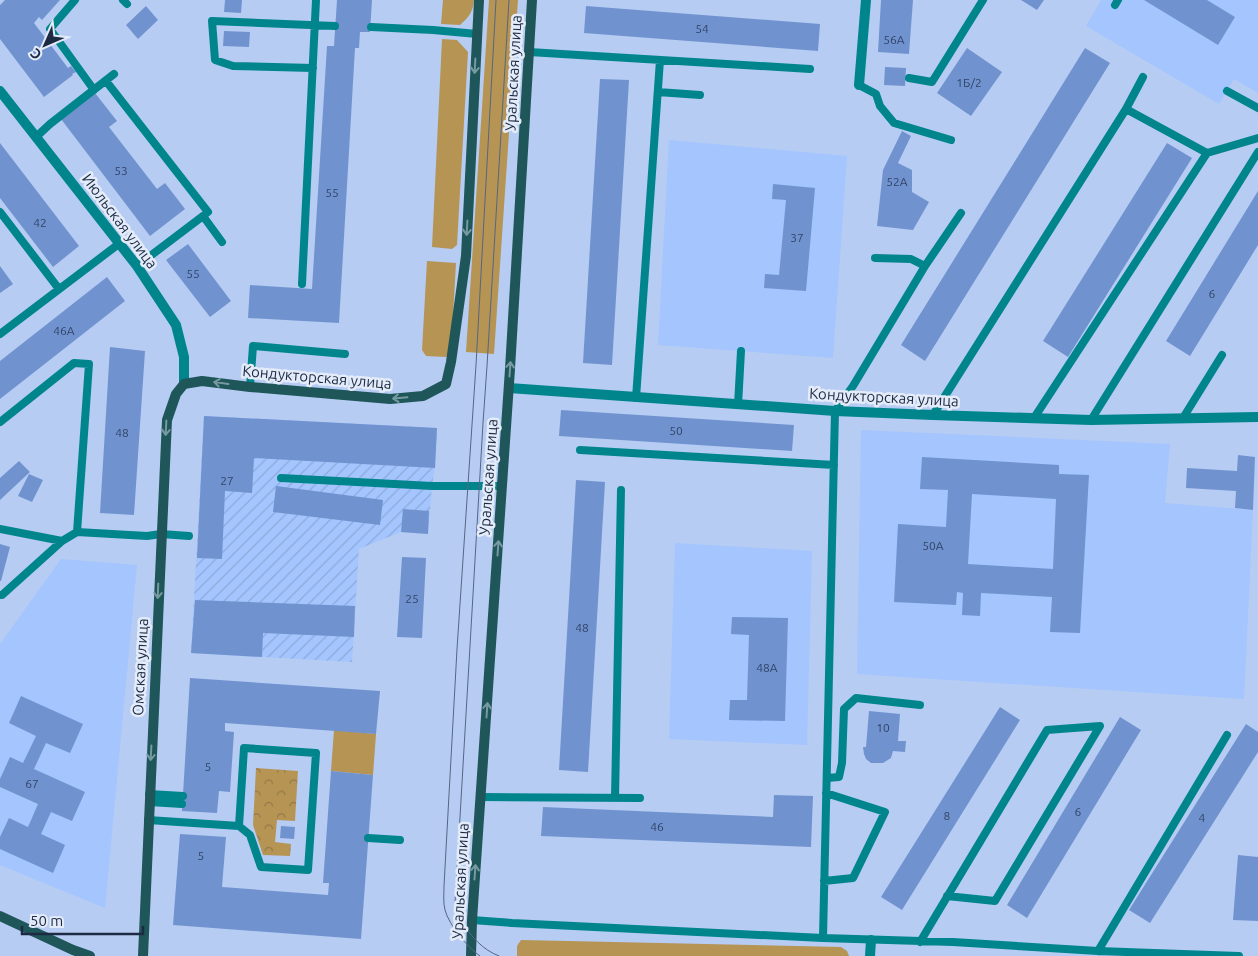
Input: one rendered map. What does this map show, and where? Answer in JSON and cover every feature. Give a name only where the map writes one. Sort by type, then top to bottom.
[{"type":"main road","points":[[477,34],[479,0]]},
{"type":"main road","name":"Уральская улица","points":[[471,956],[509,388],[532,0]]},
{"type":"main road","name":"Кондукторская улица","points":[[184,384],[202,381],[390,399],[423,396],[446,384],[451,362],[466,256],[477,34]]},
{"type":"main road","name":"Омская улица","points":[[143,956],[166,420],[176,394],[184,384]]},
{"type":"main road","points":[[0,916],[90,956]]},
{"type":"street","points":[[859,85],[866,0]]},
{"type":"street","name":"Июльская улица","points":[[0,91],[120,243],[176,325],[184,357],[184,384]]},
{"type":"street","name":"Кондукторская улица","points":[[509,388],[738,405],[933,415],[1091,420],[1258,417]]},
{"type":"street","points":[[870,956],[871,940]]},
{"type":"lane","points":[[75,0],[50,29],[94,90]]},
{"type":"lane","points":[[302,284],[316,0]]},
{"type":"lane","points":[[909,78],[932,82],[983,0]]},
{"type":"lane","points":[[313,68],[233,66],[215,60],[212,21],[335,26]]},
{"type":"lane","points":[[371,27],[477,34]]},
{"type":"lane","points":[[529,52],[810,69]]},
{"type":"lane","points":[[636,398],[660,60]]},
{"type":"lane","points":[[36,137],[114,74]]},
{"type":"lane","points":[[933,415],[1126,109],[1143,77]]},
{"type":"lane","points":[[106,80],[208,212],[137,266]]},
{"type":"lane","points":[[859,85],[876,94],[880,106],[894,123],[951,140]]},
{"type":"lane","points":[[1227,90],[1258,108]]},
{"type":"lane","points":[[658,92],[700,96]]},
{"type":"lane","points":[[1126,109],[1207,153]]},
{"type":"lane","points":[[1034,418],[1207,153],[1258,138]]},
{"type":"lane","points":[[1091,420],[1258,152]]},
{"type":"lane","points":[[0,212],[59,289]]},
{"type":"lane","points":[[823,938],[835,411],[853,386],[925,266],[961,213]]},
{"type":"lane","points":[[203,216],[222,242]]},
{"type":"lane","points":[[0,334],[120,243]]},
{"type":"lane","points":[[875,258],[911,259],[925,266]]},
{"type":"lane","points":[[250,387],[253,346],[345,354]]},
{"type":"lane","points":[[738,405],[741,351]]},
{"type":"lane","points":[[1184,418],[1222,356]]},
{"type":"lane","points":[[0,422],[74,363],[89,364],[77,532]]},
{"type":"lane","points":[[580,450],[834,465]]},
{"type":"lane","points":[[281,478],[432,486],[502,486]]},
{"type":"lane","points":[[615,798],[621,490]]},
{"type":"lane","points":[[0,529],[62,541]]},
{"type":"lane","points":[[0,595],[62,541],[77,532],[189,536]]},
{"type":"lane","points":[[827,778],[839,777],[842,764],[844,709],[856,698],[920,705]]},
{"type":"lane","points":[[920,942],[947,896],[1047,730],[1100,726],[995,901],[947,896]]},
{"type":"lane","points":[[1098,950],[1227,735]]},
{"type":"lane","points":[[148,820],[239,826],[250,835],[262,867],[308,870],[316,753],[244,748],[239,826]]},
{"type":"lane","points":[[824,881],[853,878],[885,812],[826,793]]},
{"type":"lane","points":[[481,797],[640,798]]},
{"type":"lane","points":[[149,798],[182,800]]},
{"type":"lane","points":[[368,838],[400,840]]},
{"type":"lane","points":[[472,920],[823,938],[1239,956]]},
{"type":"shaded area","points":[[1101,0],[1258,0],[1258,93],[1234,79],[1219,104],[1086,26]]},
{"type":"shaded area","points":[[669,140],[847,156],[833,358],[658,345]]},
{"type":"shaded area","points":[[204,416],[437,428],[428,534],[401,532],[359,549],[352,662],[191,653]]},
{"type":"shaded area","points":[[861,430],[1170,444],[1165,503],[1253,510],[1244,699],[857,674]]},
{"type":"shaded area","points":[[675,543],[812,551],[807,745],[669,739]]},
{"type":"shaded area","points":[[61,559],[137,565],[105,908],[0,865],[0,644]]},
{"type":"green space","points":[[443,0],[474,0],[473,8],[460,25],[441,24]]},
{"type":"green space","points":[[489,0],[518,0],[494,354],[466,352]]},
{"type":"green space","points":[[442,39],[457,40],[468,52],[457,245],[452,249],[432,247]]},
{"type":"green space","points":[[427,261],[456,263],[451,352],[446,357],[426,356],[422,350]]},
{"type":"green space","points":[[334,730],[376,734],[373,775],[331,771]]},
{"type":"green space","points":[[256,768],[298,771],[295,821],[277,820],[275,842],[291,844],[290,856],[263,855],[253,825]]},
{"type":"green space","points":[[521,940],[841,947],[847,951],[849,956],[517,956],[517,946]]},
{"type":"building","points":[[5,0],[60,0],[42,20],[39,17],[34,23],[68,68],[71,66],[76,72],[44,97],[0,39],[0,5]]},
{"type":"building","points":[[225,0],[242,0],[241,13],[224,12]]},
{"type":"building","points":[[337,0],[372,0],[370,32],[360,32],[359,48],[355,48],[339,323],[248,318],[250,285],[312,289],[327,46],[334,46]]},
{"type":"building","points":[[881,0],[913,0],[909,54],[878,52]]},
{"type":"building","points":[[1021,0],[1044,0],[1037,10]]},
{"type":"building","points":[[1144,0],[1207,0],[1235,17],[1218,45]]},
{"type":"building","points":[[146,6],[158,20],[138,39],[126,25]]},
{"type":"building","points":[[586,6],[820,24],[818,51],[584,33]]},
{"type":"building","points":[[224,31],[250,32],[249,47],[223,46]]},
{"type":"building","points":[[967,48],[1002,72],[971,116],[937,93]]},
{"type":"building","points":[[1085,48],[1110,63],[925,361],[901,345]]},
{"type":"building","points":[[885,67],[906,68],[905,86],[884,85]]},
{"type":"building","points":[[600,79],[629,80],[612,365],[583,363]]},
{"type":"building","points":[[95,93],[117,121],[109,127],[157,189],[165,183],[185,209],[150,236],[61,119]]},
{"type":"building","points":[[902,131],[911,136],[898,163],[912,170],[912,192],[929,202],[913,230],[877,226],[883,170]]},
{"type":"building","points":[[0,143],[79,246],[53,267],[0,198]]},
{"type":"building","points":[[1167,143],[1192,158],[1068,357],[1043,341]]},
{"type":"building","points":[[773,184],[815,188],[806,291],[764,288],[765,274],[779,275],[786,200],[772,199]]},
{"type":"building","points":[[1258,191],[1258,245],[1190,356],[1166,341]]},
{"type":"building","points":[[188,244],[231,301],[210,317],[166,260]]},
{"type":"building","points":[[0,266],[13,284],[0,293]]},
{"type":"building","points":[[107,277],[125,301],[0,399],[0,361]]},
{"type":"building","points":[[110,347],[145,351],[134,515],[100,513]]},
{"type":"building","points":[[561,410],[794,425],[792,451],[559,436]]},
{"type":"building","points":[[204,416],[437,428],[435,468],[254,458],[252,493],[225,491],[222,559],[197,558]]},
{"type":"building","points":[[1238,455],[1255,457],[1253,510],[1235,508],[1236,491],[1186,488],[1187,468],[1237,471]]},
{"type":"building","points":[[922,457],[1059,465],[1059,474],[1089,475],[1080,633],[1050,632],[1052,597],[981,593],[980,616],[962,615],[963,593],[957,592],[956,605],[894,602],[898,524],[946,527],[948,490],[920,489]],"holes":[[[972,494],[1056,499],[1053,569],[968,564]]]},
{"type":"building","points":[[19,461],[30,472],[0,500],[0,478]]},
{"type":"building","points":[[29,474],[43,480],[32,502],[18,496]]},
{"type":"building","points":[[576,480],[605,482],[588,772],[559,770]]},
{"type":"building","points":[[276,486],[383,500],[380,525],[273,512]]},
{"type":"building","points":[[403,509],[429,511],[428,534],[401,532]]},
{"type":"building","points":[[0,544],[10,547],[1,581],[0,581]]},
{"type":"building","points":[[402,557],[426,558],[422,638],[397,637]]},
{"type":"building","points":[[195,600],[355,606],[354,637],[263,633],[262,657],[191,653]]},
{"type":"building","points":[[732,617],[788,618],[785,721],[729,720],[730,700],[747,700],[749,635],[731,634]]},
{"type":"building","points":[[190,678],[380,691],[376,734],[225,723],[225,731],[234,732],[230,792],[219,791],[217,813],[182,811]]},
{"type":"building","points":[[21,696],[83,724],[70,753],[46,743],[34,769],[85,792],[72,821],[51,812],[41,834],[65,845],[53,873],[0,849],[0,837],[9,818],[28,827],[38,804],[0,787],[0,779],[10,757],[23,763],[36,736],[9,723]]},
{"type":"building","points":[[1000,707],[1020,720],[902,910],[881,897]]},
{"type":"building","points":[[869,711],[900,714],[898,741],[906,741],[905,752],[893,751],[891,758],[883,763],[871,763],[866,759],[863,747],[866,747]]},
{"type":"building","points":[[1120,717],[1141,730],[1027,918],[1007,905]]},
{"type":"building","points":[[1246,724],[1258,732],[1258,752],[1150,923],[1129,910]]},
{"type":"building","points":[[331,771],[373,775],[361,939],[173,925],[180,834],[226,837],[222,887],[328,895],[329,883],[323,883]]},
{"type":"building","points":[[774,795],[813,796],[811,847],[541,836],[543,807],[773,817]]},
{"type":"building","points":[[281,826],[295,827],[294,839],[280,838]]},
{"type":"building","points":[[1238,855],[1258,857],[1258,921],[1233,920]]},
{"type":"tram line","points":[[480,956],[454,929],[445,910],[444,895],[496,0]]},
{"type":"tram line","points":[[499,956],[482,946],[473,937],[465,927],[455,903],[509,0]]}]
